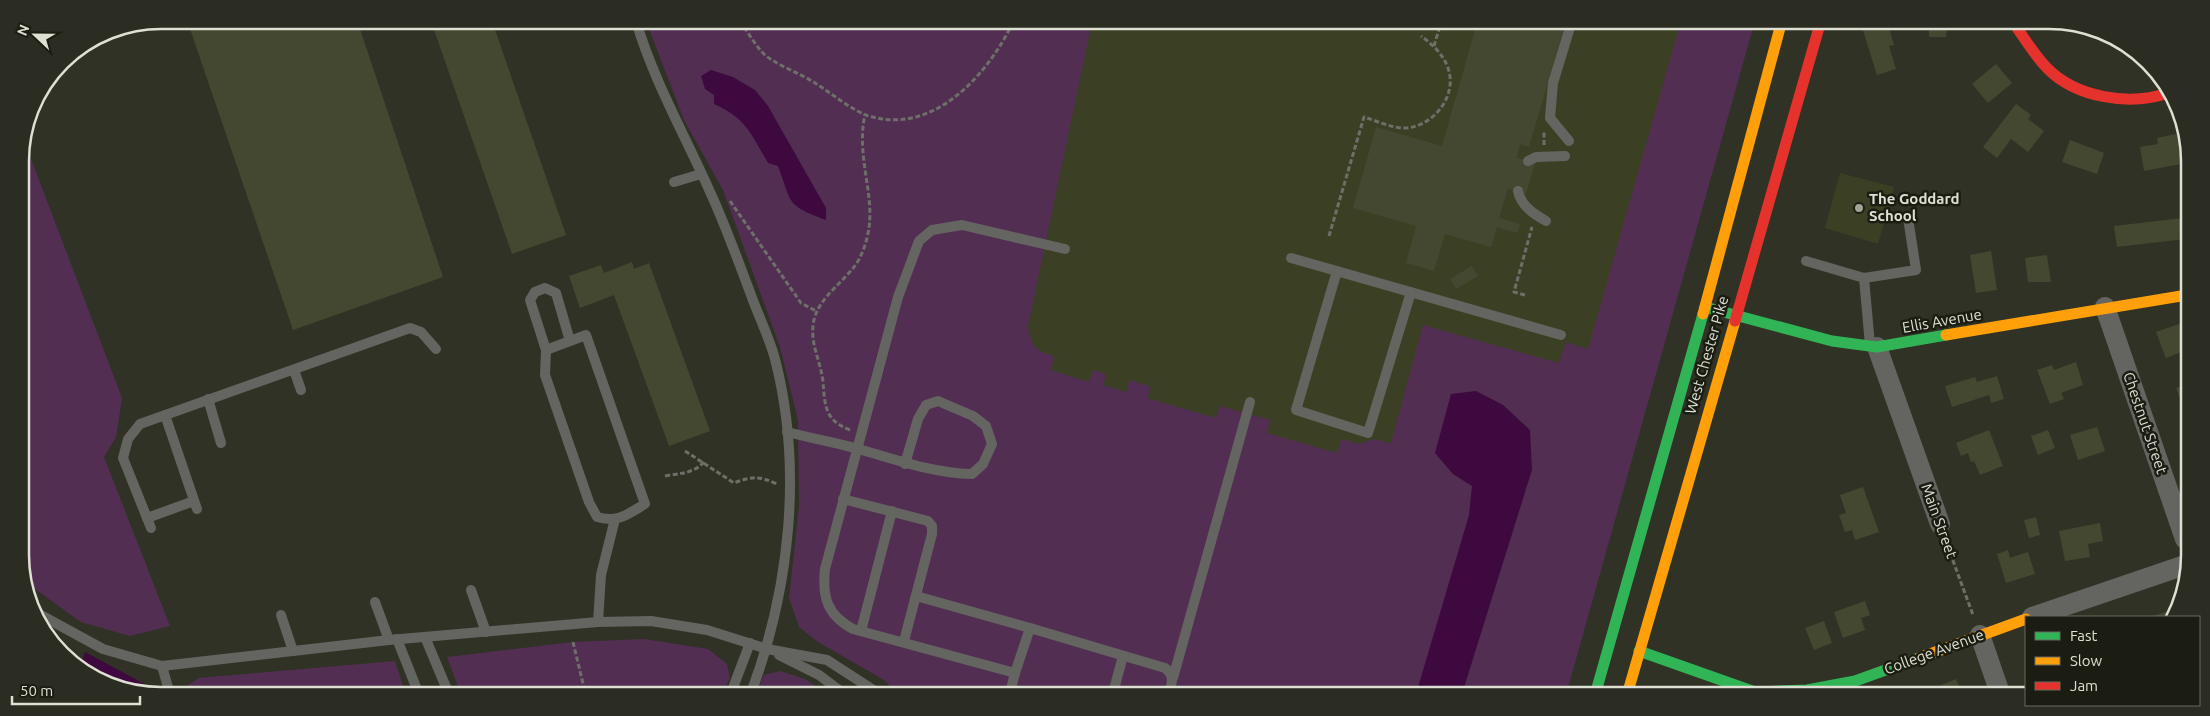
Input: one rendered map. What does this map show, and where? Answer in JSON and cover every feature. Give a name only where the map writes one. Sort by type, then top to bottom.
[{"type":"main road","name":"West Chester Pike","points":[[1597,687],[1705,307],[1744,155],[1780,29]]},
{"type":"main road","name":"West Chester Pike","points":[[1629,687],[1734,315],[1819,29]]},
{"type":"main road","points":[[2018,29],[2047,69],[2079,90],[2115,100],[2150,98],[2164,94]]},
{"type":"main road","name":"Ellis Avenue","points":[[1705,307],[1832,341],[1874,347],[2105,307],[2181,296]]},
{"type":"main road","name":"College Avenue","points":[[1823,687],[1855,681],[2025,619]]},
{"type":"main road","name":"College Avenue","points":[[1639,651],[1736,687]]},
{"type":"street","name":"Chestnut Street","points":[[2105,307],[2181,527]]},
{"type":"street","name":"Main Street","points":[[1874,347],[1940,524]]},
{"type":"street","points":[[2035,616],[2180,567]]},
{"type":"street","points":[[1980,635],[1998,687]]},
{"type":"lane","points":[[639,29],[680,129],[708,187],[775,358],[787,432],[789,490],[786,550],[767,649],[753,687]]},
{"type":"lane","points":[[1569,29],[1553,82],[1550,118],[1569,141]]},
{"type":"lane","points":[[1528,161],[1536,157],[1564,156]]},
{"type":"lane","points":[[674,182],[701,174]]},
{"type":"lane","points":[[1518,192],[1519,198],[1532,212],[1546,221]]},
{"type":"lane","points":[[1806,261],[1864,278],[1916,270],[1908,218]]},
{"type":"lane","points":[[1015,673],[904,641],[861,631],[840,622],[828,604],[823,587],[824,569],[898,297],[919,241],[932,230],[962,225],[1065,249]]},
{"type":"lane","points":[[1291,258],[1561,335]]},
{"type":"lane","points":[[1337,271],[1296,410],[1368,433],[1411,292]]},
{"type":"lane","points":[[1864,278],[1874,347]]},
{"type":"lane","points":[[546,350],[570,341],[586,335],[645,504],[609,521],[598,517],[589,502],[545,375],[546,350],[530,300],[535,292],[545,288],[556,293],[570,341]]},
{"type":"lane","points":[[165,415],[195,505],[149,523],[123,458],[128,439],[140,424],[208,399],[410,328],[421,332],[436,348]]},
{"type":"lane","points":[[294,370],[300,390]]},
{"type":"lane","points":[[208,399],[221,443]]},
{"type":"lane","points":[[787,432],[856,448],[905,464],[950,474],[972,474],[983,464],[992,444],[986,426],[974,416],[938,400],[926,405],[918,419],[905,464]]},
{"type":"lane","points":[[1170,687],[1250,402]]},
{"type":"lane","points":[[843,499],[928,521],[932,526],[904,641]]},
{"type":"lane","points":[[861,631],[892,511]]},
{"type":"lane","points":[[598,622],[602,575],[614,519]]},
{"type":"lane","points":[[471,590],[486,632]]},
{"type":"lane","points":[[916,596],[1165,668],[1171,673],[1173,678]]},
{"type":"lane","points":[[375,602],[416,687]]},
{"type":"lane","points":[[43,615],[103,650],[162,666],[393,639],[598,622],[651,621],[707,630],[767,649],[819,675],[835,687]]},
{"type":"lane","points":[[281,615],[293,651]]},
{"type":"lane","points":[[1012,687],[1030,628]]},
{"type":"lane","points":[[425,637],[446,687]]},
{"type":"lane","points":[[732,687],[750,643]]},
{"type":"lane","points":[[767,649],[827,660],[869,687]]},
{"type":"lane","points":[[1114,687],[1123,656]]},
{"type":"lane","points":[[162,666],[168,687]]},
{"type":"path","points":[[745,29],[763,54],[865,114],[888,120],[922,116],[951,100],[978,77],[1000,48],[1010,29]]},
{"type":"path","points":[[1434,46],[1439,29]]},
{"type":"path","points":[[1328,236],[1364,117],[1404,128],[1417,126],[1430,119],[1441,108],[1450,85],[1448,70],[1434,46],[1421,36]]},
{"type":"path","points":[[860,434],[837,425],[830,418],[824,402],[822,377],[813,349],[813,324],[816,311],[855,267],[863,251],[869,229],[870,206],[864,170],[862,130],[865,114]]},
{"type":"path","points":[[708,187],[716,184],[801,303],[816,311]]},
{"type":"path","points":[[1525,295],[1514,292],[1533,222]]},
{"type":"path","points":[[685,451],[734,483],[748,477],[760,476],[789,490]]},
{"type":"path","points":[[665,476],[688,473],[698,469],[704,462]]},
{"type":"path","name":"Main Street","points":[[1940,524],[1980,635]]},
{"type":"path","points":[[573,642],[584,687]]},
{"type":"shaded area","points":[[649,29],[1091,29],[1028,326],[1033,343],[1042,352],[1054,356],[1051,370],[1089,382],[1093,370],[1106,374],[1103,385],[1126,392],[1130,380],[1151,387],[1147,398],[1216,418],[1220,406],[1271,420],[1267,433],[1337,453],[1341,439],[1360,444],[1373,439],[1391,443],[1423,325],[1559,363],[1566,342],[1588,349],[1679,29],[1753,29],[1568,687],[891,687],[884,680],[818,642],[799,627],[789,598],[799,506],[798,420],[780,347],[723,190],[684,120]]},
{"type":"shaded area","points":[[1090,29],[1687,29],[1582,390],[1384,520],[1023,381],[1014,247]]},
{"type":"shaded area","points":[[711,70],[733,77],[755,90],[768,106],[826,208],[826,220],[804,211],[792,202],[778,166],[768,163],[752,135],[741,121],[725,109],[714,104],[714,95],[705,89],[701,76]]},
{"type":"shaded area","points":[[29,154],[122,398],[116,437],[104,457],[170,626],[130,636],[81,622],[35,589],[31,581],[29,564]]},
{"type":"shaded area","name":"The Goddard School","points":[[1840,173],[1894,187],[1878,244],[1825,228]]},
{"type":"shaded area","points":[[1476,391],[1503,405],[1530,430],[1532,470],[1464,687],[1418,687],[1469,515],[1472,486],[1453,474],[1435,453],[1451,394]]},
{"type":"shaded area","points":[[644,639],[708,649],[727,664],[730,678],[726,687],[458,687],[447,657],[573,642]]},
{"type":"shaded area","points":[[85,652],[149,686],[126,683],[102,674],[82,661]]},
{"type":"shaded area","points":[[395,661],[403,687],[185,687],[199,678]]},
{"type":"shaded area","points":[[780,671],[805,679],[817,687],[759,687],[764,675]]},
{"type":"building","points":[[190,29],[360,29],[443,277],[293,330]]},
{"type":"building","points":[[434,29],[495,29],[566,235],[512,254]]},
{"type":"building","points":[[1475,29],[1564,29],[1529,147],[1520,144],[1517,158],[1535,163],[1526,194],[1508,188],[1499,218],[1520,224],[1517,233],[1497,227],[1491,247],[1445,234],[1434,271],[1406,263],[1416,226],[1353,208],[1376,127],[1442,146]]},
{"type":"building","points":[[1863,29],[1889,29],[1894,45],[1889,46],[1896,69],[1877,75]]},
{"type":"building","points":[[1929,29],[1947,29],[1946,37],[1929,37]]},
{"type":"building","points":[[1996,64],[2012,83],[1988,103],[1972,84]]},
{"type":"building","points":[[2016,104],[2031,115],[2028,119],[2044,131],[2028,152],[2011,139],[1997,158],[1983,147]]},
{"type":"building","points":[[2179,133],[2181,164],[2144,171],[2140,147],[2158,144],[2157,138]]},
{"type":"building","points":[[2070,140],[2104,153],[2097,174],[2062,162]]},
{"type":"building","points":[[2181,218],[2181,239],[2117,247],[2114,226]]},
{"type":"building","points":[[1991,251],[1997,290],[1976,293],[1970,255]]},
{"type":"building","points":[[2047,255],[2051,282],[2028,282],[2025,258]]},
{"type":"building","points":[[632,262],[634,269],[649,263],[710,431],[669,446],[614,295],[580,308],[569,276],[601,265],[604,273]]},
{"type":"building","points":[[1472,266],[1478,276],[1456,289],[1450,279]]},
{"type":"building","points":[[2181,323],[2181,352],[2166,358],[2156,332]]},
{"type":"building","points":[[2076,362],[2083,385],[2061,393],[2064,399],[2050,404],[2037,370],[2052,365],[2054,370]]},
{"type":"building","points":[[1997,376],[2004,399],[1991,403],[1989,395],[1952,407],[1945,386],[1975,377],[1977,382]]},
{"type":"building","points":[[2181,386],[2181,402],[2176,388]]},
{"type":"building","points":[[2097,427],[2105,451],[2078,460],[2070,435]]},
{"type":"building","points":[[1989,430],[2003,466],[1980,475],[1974,461],[1971,462],[1968,453],[1961,456],[1956,443]]},
{"type":"building","points":[[2048,430],[2055,448],[2038,455],[2031,436]]},
{"type":"building","points":[[1863,487],[1879,532],[1855,540],[1852,530],[1845,532],[1839,515],[1846,513],[1840,495]]},
{"type":"building","points":[[2036,517],[2040,535],[2029,538],[2024,520]]},
{"type":"building","points":[[2100,523],[2103,541],[2088,544],[2090,557],[2065,561],[2059,531]]},
{"type":"building","points":[[2008,550],[2010,558],[2028,552],[2035,574],[2006,583],[1997,554]]},
{"type":"building","points":[[1865,601],[1870,615],[1861,618],[1865,630],[1843,638],[1834,612]]},
{"type":"building","points":[[2168,611],[2168,612],[2166,616],[2154,616]]},
{"type":"building","points":[[1824,621],[1832,643],[1814,650],[1805,628]]},
{"type":"building","points":[[1956,679],[1960,687],[1939,687]]},
{"type":"traffic: fast","points":[[1705,307],[1832,341],[1877,347],[1946,335]]},
{"type":"traffic: fast","points":[[1597,687],[1703,314]]},
{"type":"traffic: fast","points":[[1639,651],[1741,687]]},
{"type":"traffic: fast","points":[[1823,687],[1855,681],[1919,658]]},
{"type":"traffic: slow","points":[[1703,314],[1780,29]]},
{"type":"traffic: slow","points":[[1946,335],[2181,296]]},
{"type":"traffic: slow","points":[[1629,687],[1735,321]]},
{"type":"traffic: slow","points":[[1919,658],[2025,619]]},
{"type":"traffic: jam","points":[[1735,321],[1819,29]]},
{"type":"traffic: jam","points":[[2018,29],[2047,68],[2059,78],[2088,93],[2121,99],[2137,99],[2163,94]]},
{"type":"place","name":"The Goddard School","points":[[1859,208]]}]
